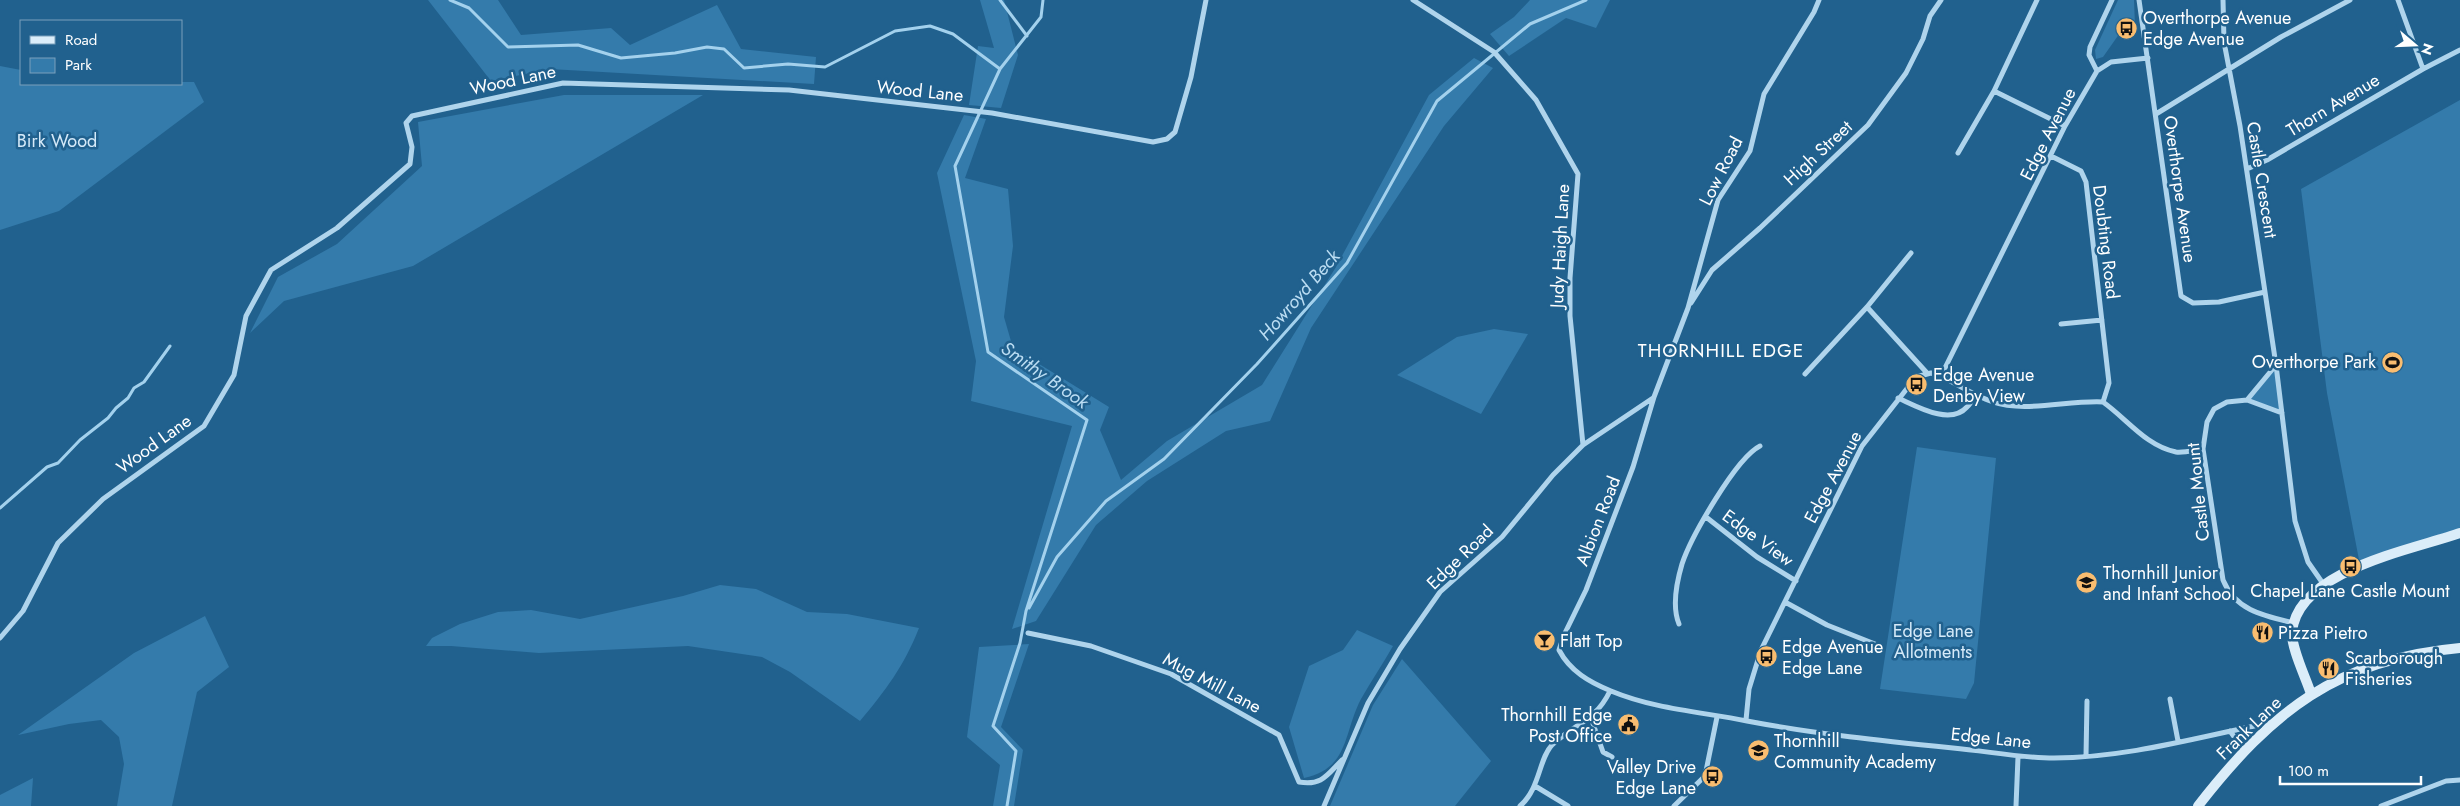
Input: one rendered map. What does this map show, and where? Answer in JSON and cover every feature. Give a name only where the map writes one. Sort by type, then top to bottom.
[{"type":"street","name":"Wood Lane","points":[[0,638],[23,611],[58,543],[103,499],[204,426],[234,375],[246,316],[270,270],[337,228],[410,164],[412,147],[406,123],[412,116],[564,83],[789,90],[992,113],[1153,142],[1167,139],[1175,132],[1191,77],[1206,0]]},
{"type":"street","name":"Judy Haigh Lane","points":[[1413,0],[1494,52],[1536,100],[1578,174],[1570,278],[1570,316],[1583,445]]},
{"type":"street","name":"Low Road","points":[[1688,308],[1718,200],[1750,151],[1764,94],[1814,12],[1819,0]]},
{"type":"street","name":"High Street","points":[[1688,308],[1712,270],[1760,228],[1868,125],[1906,73],[1923,39],[1930,16],[1941,0]]},
{"type":"street","points":[[1958,153],[1994,91],[2037,0]]},
{"type":"street","points":[[2112,0],[2090,47],[2089,55],[2097,71],[2111,62],[2148,58]]},
{"type":"street","name":"Overthorpe Avenue","points":[[2139,0],[2181,296],[2194,303],[2219,302],[2265,292]]},
{"type":"street","name":"Castle Crescent","points":[[2223,0],[2224,42],[2247,170],[2276,365]]},
{"type":"street","points":[[2156,114],[2281,37],[2350,0]]},
{"type":"street","points":[[2398,0],[2423,69]]},
{"type":"street","name":"Thorn Avenue","points":[[2247,170],[2423,69],[2460,50]]},
{"type":"street","name":"Edge Avenue","points":[[1941,376],[2066,126],[2097,71]]},
{"type":"street","points":[[1994,91],[2066,126]]},
{"type":"street","name":"Doubting Road","points":[[2051,156],[2081,171],[2086,182],[2109,384],[2104,402]]},
{"type":"street","points":[[1805,374],[1867,308],[1911,253]]},
{"type":"street","name":"Albion Road","points":[[1559,650],[1564,634],[1586,590],[1633,467],[1654,397],[1688,308]]},
{"type":"street","points":[[1867,308],[1927,373],[1941,376],[1994,402],[2028,407],[2080,401],[2104,402],[2136,431],[2156,444],[2177,452],[2203,449]]},
{"type":"street","name":"Doubting Road","points":[[2061,324],[2102,320]]},
{"type":"street","points":[[2276,365],[2246,400],[2282,413]]},
{"type":"street","points":[[2276,365],[2296,521],[2308,562],[2324,585]]},
{"type":"street","name":"Edge Avenue","points":[[1746,720],[1749,689],[1760,650],[1862,446],[1916,377],[1927,373]]},
{"type":"street","points":[[1898,398],[1929,412],[1942,415],[1967,409],[1975,394]]},
{"type":"street","name":"Edge Road","points":[[1324,806],[1368,703],[1400,649],[1440,592],[1502,537],[1553,475],[1583,445],[1654,397]]},
{"type":"street","name":"Castle Mount","points":[[2246,400],[2227,402],[2214,409],[2207,422],[2203,449],[2223,580],[2228,593],[2245,608],[2267,617],[2294,623]]},
{"type":"street","name":"Edge View","points":[[1679,624],[1675,605],[1682,564],[1706,517],[1751,451],[1760,446]]},
{"type":"street","name":"Edge View","points":[[1706,517],[1758,557],[1796,581]]},
{"type":"street","points":[[2311,694],[2292,633],[2297,611],[2324,585],[2360,565],[2460,533]]},
{"type":"street","points":[[1785,602],[1827,625],[1880,646]]},
{"type":"street","name":"Mug Mill Lane","points":[[1028,633],[1091,646],[1171,674],[1279,735],[1299,782],[1312,784],[1323,778],[1344,758]]},
{"type":"street","name":"Frank Lane","points":[[2198,806],[2274,722],[2311,694],[2331,682],[2353,673],[2422,652],[2460,648]]},
{"type":"street","name":"Edge Lane","points":[[1559,650],[1566,664],[1576,672],[1610,691],[1639,700],[1717,717],[1815,732],[2018,756],[2086,756],[2118,753],[2274,722]]},
{"type":"street","points":[[1520,806],[1526,801],[1535,786],[1551,746],[1591,718],[1604,705],[1610,691]]},
{"type":"street","points":[[2170,698],[2178,741]]},
{"type":"street","points":[[2086,756],[2087,701]]},
{"type":"street","points":[[1674,806],[1705,776],[1717,717]]},
{"type":"street","points":[[1591,718],[1603,752],[1612,757]]},
{"type":"street","points":[[2230,731],[2245,752]]},
{"type":"street","points":[[2016,806],[2018,756]]},
{"type":"street","points":[[2381,806],[2446,781],[2460,780]]},
{"type":"street","points":[[1535,786],[1568,806]]},
{"type":"green space","points":[[428,0],[498,0],[521,35],[611,28],[630,45],[717,5],[741,49],[816,57],[814,84],[550,69],[491,81]]},
{"type":"green space","points":[[980,0],[1004,0],[1018,55],[1001,108],[969,105],[978,46],[994,48]]},
{"type":"green space","points":[[1530,0],[1610,0],[1596,28],[1566,18],[1509,56],[1490,34],[1514,17]]},
{"type":"green space","points":[[2118,0],[2134,0],[2135,26],[2122,26],[2122,30],[2103,57],[2096,59],[2095,50]]},
{"type":"green space","points":[[1474,58],[1493,68],[1444,126],[1311,328],[1270,421],[1226,431],[1147,481],[1096,525],[1036,621],[1012,629],[1072,426],[971,401],[976,361],[937,173],[964,115],[986,119],[965,178],[1008,189],[1013,246],[1004,317],[1013,348],[1109,407],[1100,430],[1121,480],[1167,441],[1262,385],[1336,267],[1429,95]]},
{"type":"green space","name":"Birk Wood","points":[[0,66],[20,70],[20,85],[182,85],[182,82],[194,82],[204,102],[59,211],[0,230]]},
{"type":"green space","points":[[564,95],[703,95],[413,266],[284,301],[250,333],[278,277],[337,244],[422,166],[418,122]]},
{"type":"green space","name":"Overthorpe Park","points":[[2460,100],[2460,533],[2360,565],[2327,393],[2301,189]]},
{"type":"green space","points":[[1494,329],[1528,334],[1481,414],[1397,375],[1457,337]]},
{"type":"green space","points":[[2276,365],[2282,413],[2247,400]]},
{"type":"green space","name":"Edge Lane Allotments","points":[[1917,447],[1996,458],[1974,683],[1966,699],[1880,689]]},
{"type":"green space","points":[[720,585],[756,589],[807,612],[847,614],[919,628],[894,677],[860,721],[790,672],[762,657],[688,646],[539,653],[451,646],[426,646],[432,638],[460,624],[498,612],[531,610],[580,619],[683,596]]},
{"type":"green space","points":[[205,616],[229,667],[197,692],[172,806],[117,806],[124,764],[119,737],[101,720],[69,724],[18,735],[134,653]]},
{"type":"green space","points":[[1357,630],[1393,646],[1361,699],[1338,758],[1319,773],[1304,778],[1289,727],[1309,666],[1343,650]]},
{"type":"green space","points":[[1029,644],[1001,727],[1023,750],[1014,806],[993,806],[1000,765],[967,737],[979,647]]},
{"type":"green space","points":[[1402,659],[1491,761],[1455,806],[1330,806],[1373,705]]},
{"type":"green space","points":[[33,778],[31,806],[0,806],[0,795]]},
{"type":"waterway","points":[[450,0],[469,8],[508,47],[578,45],[621,58],[675,53],[707,47],[724,49],[744,68],[788,64],[825,67],[895,31],[930,26],[953,34],[1000,69]]},
{"type":"waterway","points":[[1000,0],[1027,36]]},
{"type":"waterway","name":"Smithy Brook","points":[[1007,806],[1016,751],[993,726],[1020,643],[1026,611],[1087,420],[988,352],[955,166],[1000,69],[1041,17],[1043,0]]},
{"type":"waterway","name":"Howroyd Beck","points":[[1029,608],[1057,557],[1106,501],[1164,459],[1257,364],[1347,263],[1437,101],[1530,24],[1586,0]]},
{"type":"waterway","points":[[0,508],[47,467],[58,463],[80,440],[108,418],[128,398],[134,388],[144,382],[170,346]]},
{"type":"place","name":"Overthorpe Avenue Edge Avenue","points":[[2127,28]]},
{"type":"place","name":"Overthorpe Park","points":[[2392,362]]},
{"type":"place","name":"Edge Avenue Denby View","points":[[1917,385]]},
{"type":"place","name":"Chapel Lane Castle Mount","points":[[2350,566]]},
{"type":"place","name":"Thornhill Junior and Infant School","points":[[2087,583]]},
{"type":"place","name":"Pizza Pietro","points":[[2262,633]]},
{"type":"place","name":"Flatt Top","points":[[1544,641]]},
{"type":"place","name":"Edge Avenue Edge Lane","points":[[1766,657]]},
{"type":"place","name":"Scarborough Fisheries","points":[[2329,668]]},
{"type":"place","name":"Thornhill Edge Post Office","points":[[1628,725]]},
{"type":"place","name":"Thornhill Community Academy","points":[[1758,751]]},
{"type":"place","name":"Valley Drive Edge Lane","points":[[1712,777]]},
{"type":"district","name":"THORNHILL EDGE","points":[[1721,350]]}]
